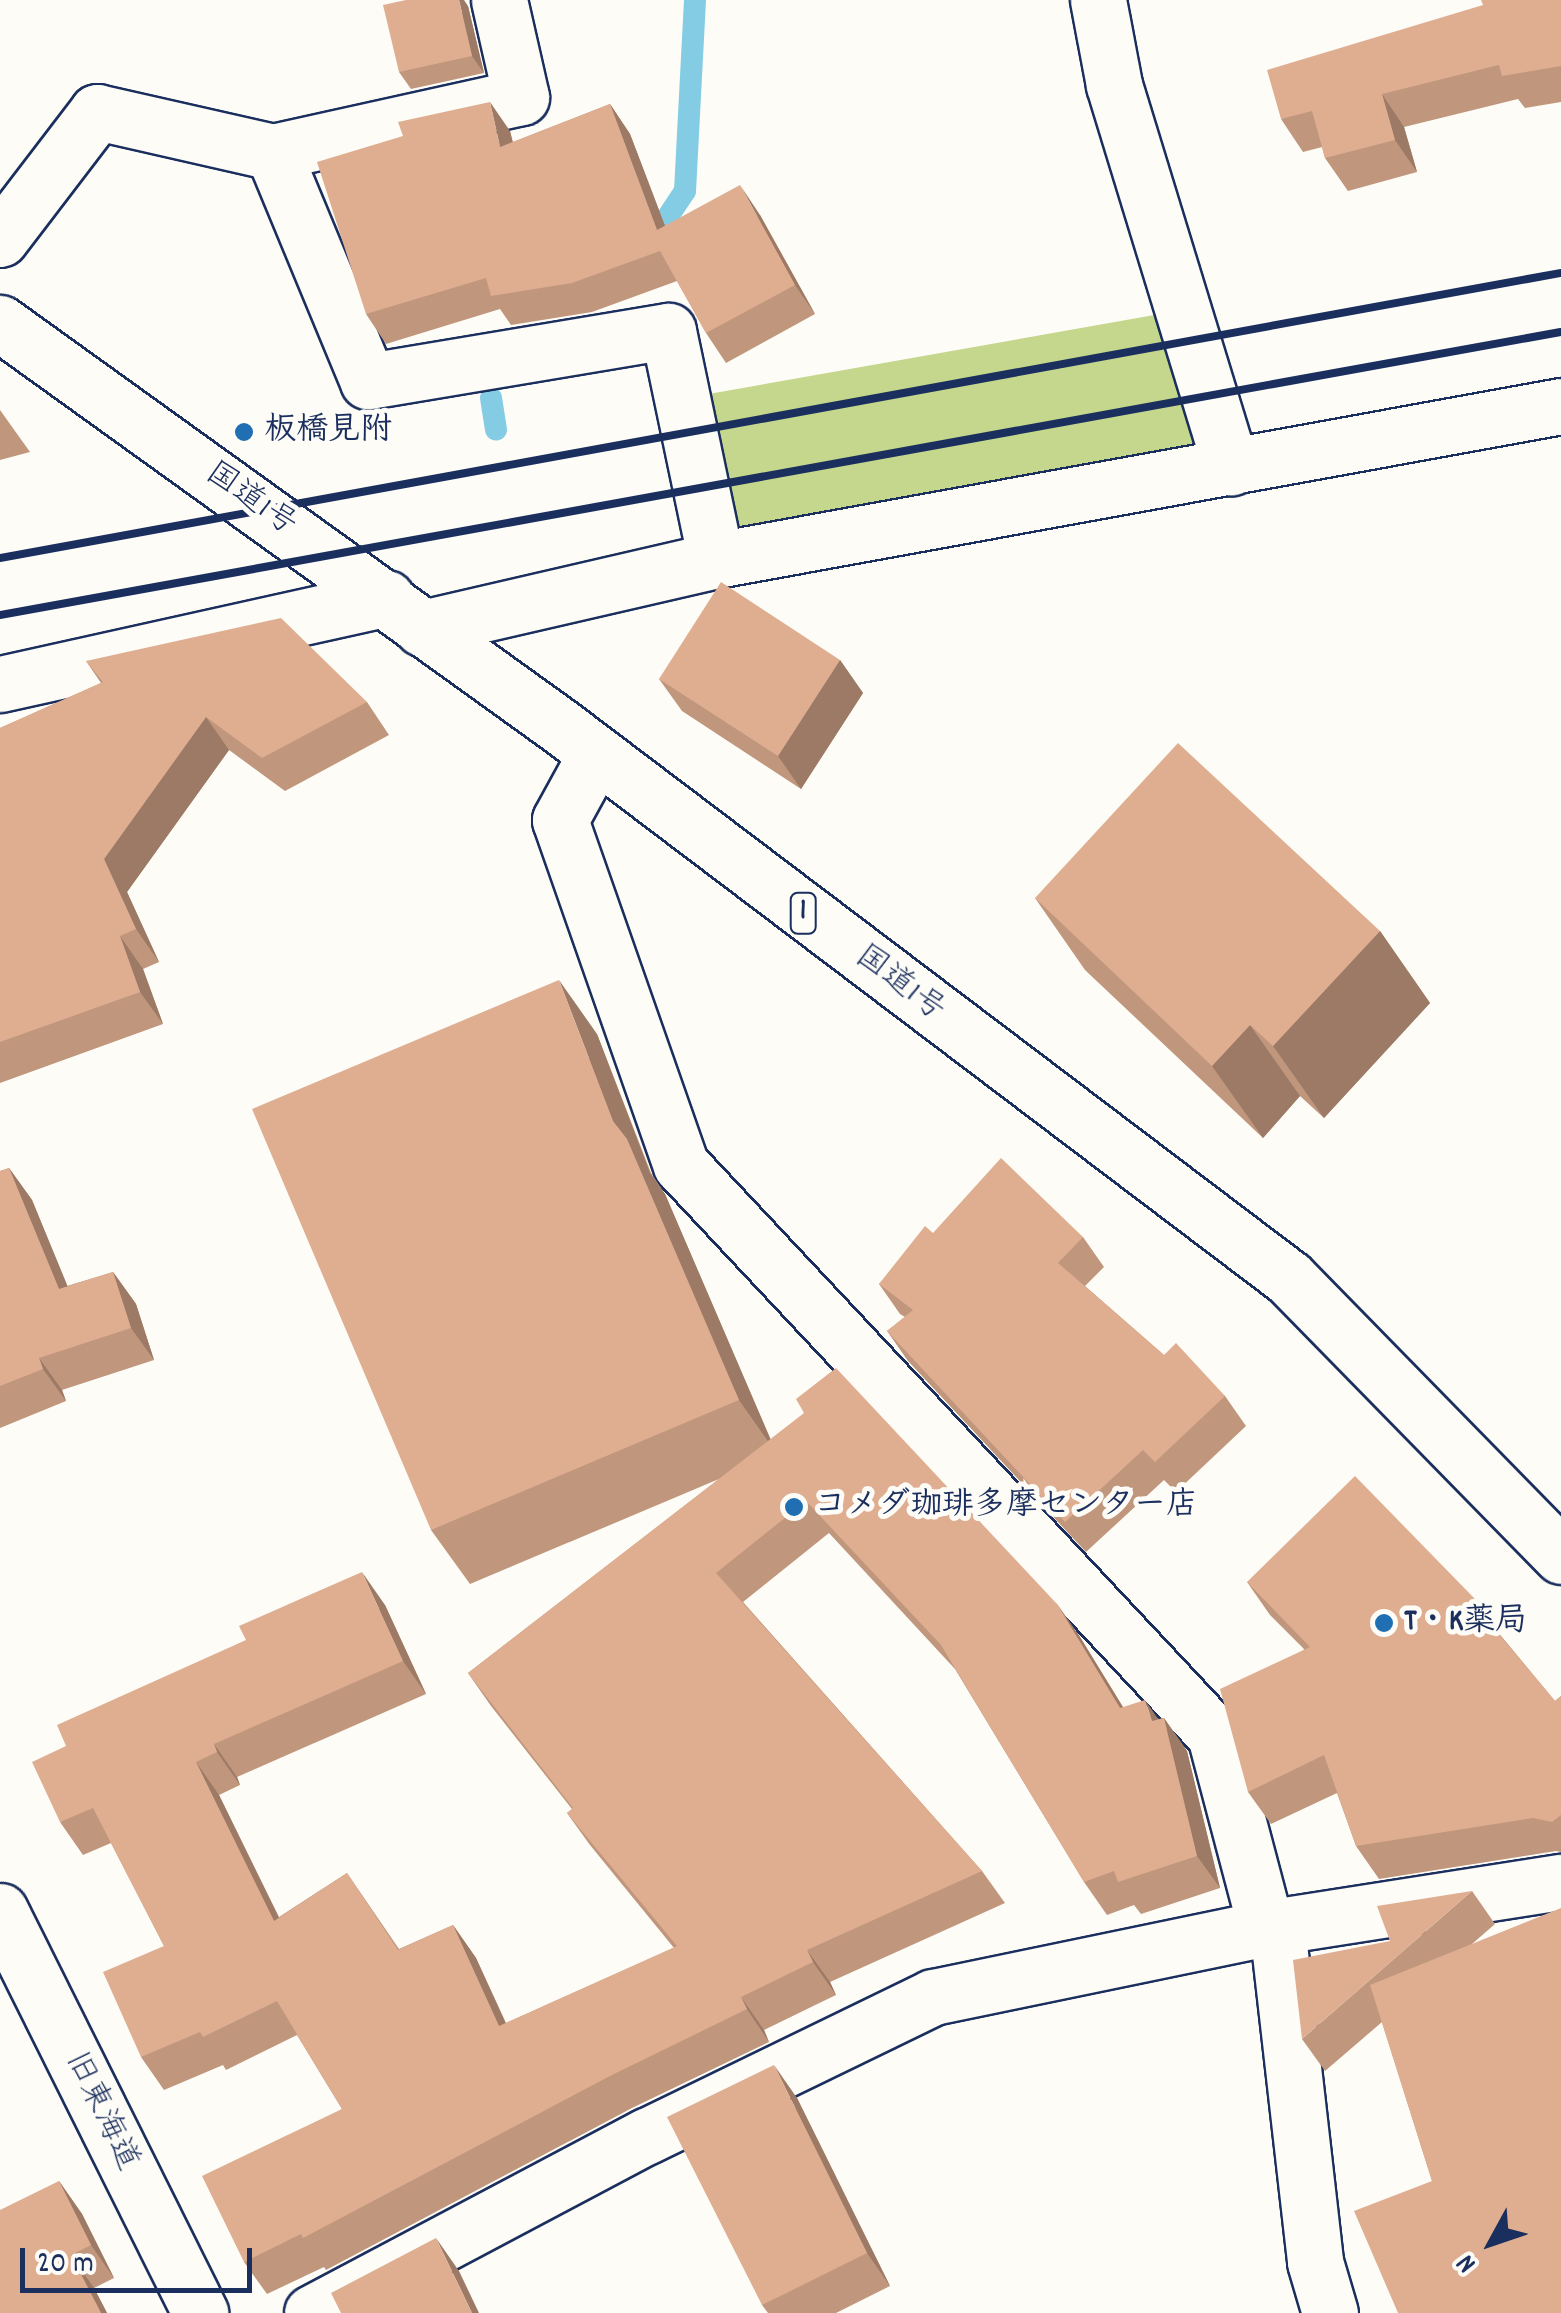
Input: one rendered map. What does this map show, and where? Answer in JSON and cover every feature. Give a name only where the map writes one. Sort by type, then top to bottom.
[{"type":"main road","points":[[0,239],[97,112],[272,152],[521,98],[498,0]]},
{"type":"main road","points":[[1098,0],[1114,85],[1231,468]]},
{"type":"main road","points":[[272,152],[368,381],[668,332],[716,560]]},
{"type":"main road","name":"国道1号","points":[[0,324],[404,613],[1288,1278],[1561,1556]]},
{"type":"main road","points":[[0,684],[716,560],[1561,406]]},
{"type":"main road","points":[[595,756],[560,820],[681,1164],[1215,1735],[1272,1927],[1315,2262],[1330,2313]]},
{"type":"main road","points":[[312,2313],[647,2136],[933,1996],[1272,1927],[1561,1882]]},
{"type":"main road","name":"旧東海道","points":[[0,1911],[200,2313]]},
{"type":"green space","points":[[1160,314],[1203,449],[734,532],[703,395]]},
{"type":"building","points":[[406,0],[459,0],[472,56],[399,72],[383,5]]},
{"type":"building","points":[[1481,0],[1561,0],[1561,66],[1502,76],[1499,65],[1382,94],[1395,140],[1325,158],[1312,111],[1281,119],[1267,70],[1483,5]]},
{"type":"building","points":[[490,102],[500,147],[610,104],[657,230],[740,185],[795,285],[706,333],[660,251],[572,283],[491,296],[486,278],[366,314],[317,162],[403,136],[398,122]]},
{"type":"building","points":[[721,582],[840,660],[778,756],[659,679]]},
{"type":"building","points":[[281,618],[367,702],[262,758],[206,717],[104,859],[136,929],[120,936],[140,992],[0,1042],[0,728],[103,682],[86,661]]},
{"type":"building","points":[[1178,743],[1380,931],[1273,1046],[1250,1025],[1212,1066],[1035,898]]},
{"type":"building","points":[[559,980],[613,1121],[627,1139],[739,1400],[431,1530],[252,1109]]},
{"type":"building","points":[[1001,1158],[1083,1237],[1058,1263],[1164,1355],[1176,1343],[1225,1396],[1155,1462],[1143,1450],[1065,1522],[887,1331],[913,1310],[879,1284],[925,1226],[933,1233]]},
{"type":"building","points":[[9,1168],[59,1289],[113,1272],[131,1328],[39,1358],[43,1369],[0,1386],[0,1171]]},
{"type":"building","points":[[836,1368],[1057,1604],[1120,1708],[1145,1700],[1152,1721],[1164,1718],[1197,1856],[1118,1882],[1114,1871],[1084,1882],[941,1645],[806,1501],[716,1573],[982,1871],[807,1950],[813,1962],[741,1997],[747,2009],[610,2076],[303,2238],[301,2234],[244,2262],[202,2176],[342,2109],[277,2001],[203,2037],[200,2032],[141,2057],[103,1972],[164,1946],[93,1808],[60,1822],[32,1762],[66,1746],[57,1725],[246,1640],[239,1626],[362,1572],[403,1661],[214,1744],[217,1752],[196,1762],[274,1921],[347,1873],[398,1950],[453,1925],[499,2026],[677,1946],[567,1813],[573,1808],[468,1673],[804,1413],[796,1399]]},
{"type":"building","points":[[1355,1476],[1474,1598],[1471,1601],[1555,1701],[1561,1696],[1561,1815],[1552,1822],[1533,1818],[1356,1846],[1324,1755],[1248,1792],[1220,1689],[1310,1647],[1247,1582]]},
{"type":"building","points":[[1472,1891],[1302,2039],[1293,1960],[1390,1941],[1377,1906]]},
{"type":"building","points":[[1561,1908],[1561,2313],[1398,2313],[1354,2211],[1432,2181],[1370,1985]]},
{"type":"building","points":[[774,2065],[867,2253],[762,2305],[667,2117]]},
{"type":"building","points":[[59,2181],[91,2245],[71,2255],[101,2313],[0,2313],[0,2210]]},
{"type":"building","points":[[436,2238],[472,2313],[341,2313],[331,2293]]},
{"type":"waterway","points":[[637,236],[661,227],[685,191],[695,0]]},
{"type":"waterway","points":[[491,398],[496,430]]},
{"type":"railway","points":[[0,558],[1561,273]]},
{"type":"railway","points":[[0,615],[1561,332]]},
{"type":"place","name":"板橋見附","points":[[244,432]]},
{"type":"place","name":"コメダ珈琲多摩センター店","points":[[794,1507]]},
{"type":"place","name":"T・K薬局","points":[[1384,1623]]}]
